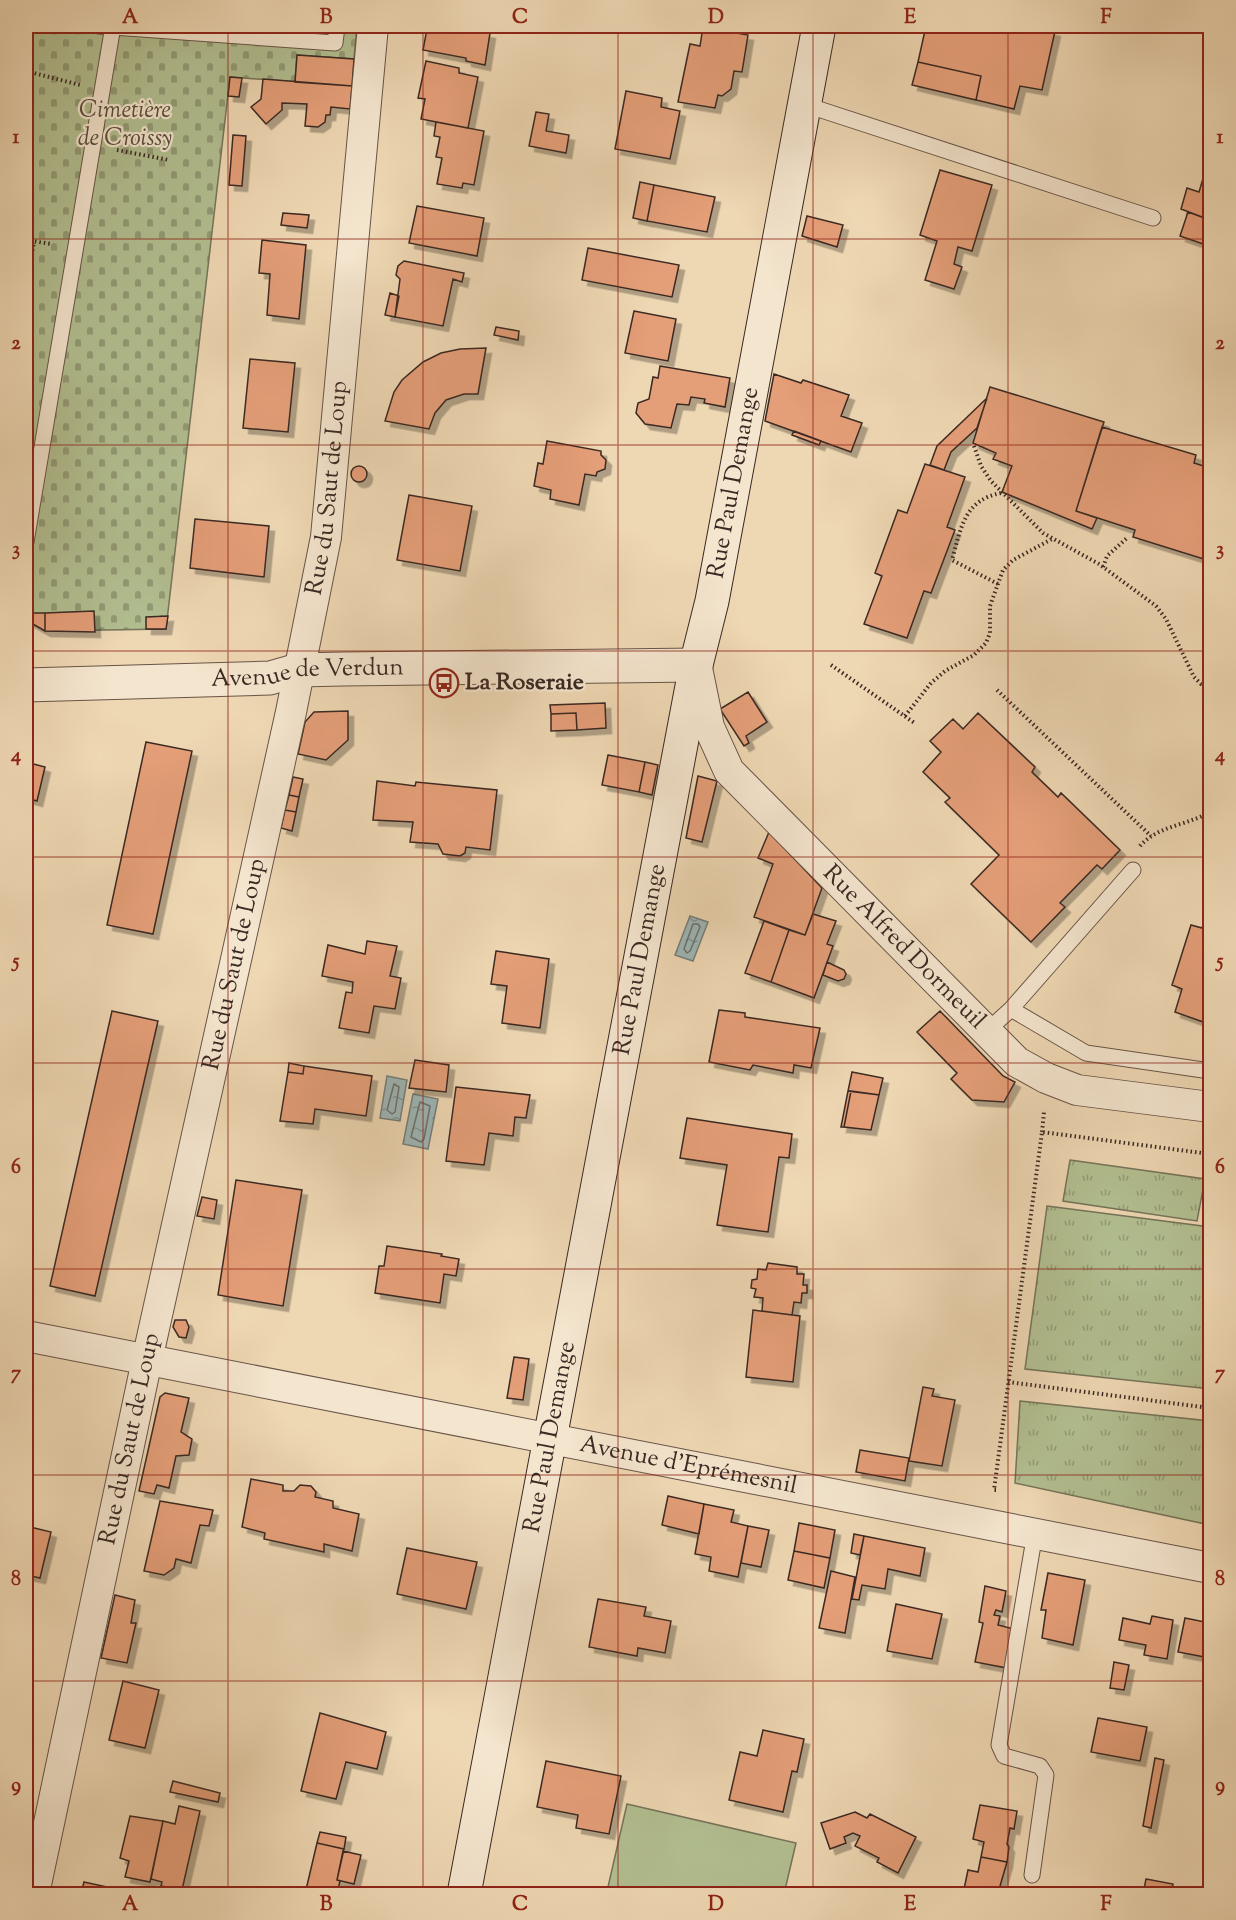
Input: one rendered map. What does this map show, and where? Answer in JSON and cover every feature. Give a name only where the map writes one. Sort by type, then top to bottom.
[{"type":"main road","name":"Rue Paul Demange","points":[[464,1894],[696,665],[714,590],[819,26]]},
{"type":"main road","name":"Avenue de Verdun","points":[[26,685],[270,678],[298,670],[590,664],[696,665]]},
{"type":"street","name":"Rue du Saut de Loup","points":[[33,1876],[326,537],[373,26]]},
{"type":"street","name":"Rue Alfred Dormeuil","points":[[696,665],[709,727],[729,771],[1017,1062],[1046,1078],[1077,1090],[1210,1107]]},
{"type":"street","name":"Avenue d'Eprémesnil","points":[[26,1336],[1210,1568]]},
{"type":"lane","points":[[26,542],[102,91],[108,26],[335,43],[337,26]]},
{"type":"lane","points":[[803,104],[1153,218]]},
{"type":"lane","points":[[987,1031],[1011,1008],[1133,870]]},
{"type":"lane","points":[[1011,1008],[1086,1053],[1210,1071]]},
{"type":"lane","points":[[1032,1875],[1046,1775],[1040,1766],[1004,1756],[999,1744],[1035,1533]]},
{"type":"path","points":[[26,71],[102,91]]},
{"type":"path","points":[[93,146],[169,160]]},
{"type":"path","points":[[26,286],[34,242]]},
{"type":"path","points":[[974,446],[981,466],[1002,493],[1043,533],[1103,567],[1156,606],[1166,619],[1194,677],[1201,684],[1210,686]]},
{"type":"path","points":[[998,584],[952,560],[967,514],[977,502],[1002,493]]},
{"type":"path","points":[[1103,567],[1107,556],[1127,538]]},
{"type":"path","points":[[905,716],[931,683],[945,671],[974,655],[986,643],[990,633],[990,606],[1003,570],[1013,560],[1053,539]]},
{"type":"path","points":[[831,665],[916,724]]},
{"type":"path","points":[[997,690],[1151,836]]},
{"type":"path","points":[[1133,870],[1137,849],[1151,836],[1210,813]]},
{"type":"path","points":[[994,1490],[1042,1132],[1210,1155]]},
{"type":"path","points":[[1008,1382],[1210,1408]]},
{"type":"green space","name":"Cimetière de Croissy","points":[[26,26],[357,26],[354,59],[297,55],[295,82],[230,77],[166,629],[45,631],[26,620]]},
{"type":"green space","points":[[1070,1160],[1205,1179],[1197,1221],[1063,1201]]},
{"type":"green space","points":[[1047,1206],[1210,1227],[1210,1389],[1025,1369]]},
{"type":"green space","points":[[1020,1401],[1210,1421],[1210,1525],[1015,1483]]},
{"type":"green space","points":[[627,1804],[796,1843],[784,1894],[641,1894],[608,1887]]},
{"type":"water","points":[[690,916],[708,922],[693,961],[675,955]]},
{"type":"water","points":[[387,1076],[407,1080],[400,1121],[380,1118]]},
{"type":"water","points":[[413,1094],[438,1099],[428,1149],[403,1144]]},
{"type":"building","points":[[433,26],[472,26],[472,30],[490,33],[485,65],[466,61],[466,58],[423,50],[427,29],[432,30]]},
{"type":"building","points":[[926,26],[1030,26],[1055,31],[1042,90],[1020,86],[1014,109],[976,100],[981,76],[918,62]]},
{"type":"building","points":[[703,27],[748,35],[742,72],[734,71],[731,89],[722,96],[718,95],[715,108],[678,102],[690,44],[700,46]]},
{"type":"building","points":[[297,55],[354,59],[352,86],[295,82]]},
{"type":"building","points":[[426,61],[459,68],[459,73],[478,77],[468,128],[421,119],[425,99],[418,98]]},
{"type":"building","points":[[918,62],[981,76],[976,100],[912,85]]},
{"type":"building","points":[[230,77],[242,78],[239,97],[228,96]]},
{"type":"building","points":[[263,79],[352,86],[350,109],[331,107],[330,115],[326,115],[325,122],[318,127],[305,126],[307,104],[282,103],[282,110],[266,124],[251,107],[261,99]]},
{"type":"building","points":[[626,91],[662,98],[661,107],[680,111],[670,159],[615,149]]},
{"type":"building","points":[[536,112],[549,114],[546,131],[569,135],[566,153],[529,146]]},
{"type":"building","points":[[436,122],[484,131],[474,185],[463,183],[462,188],[437,184],[442,158],[436,157],[440,137],[434,136]]},
{"type":"building","points":[[233,135],[246,136],[242,186],[229,185]]},
{"type":"building","points":[[1210,155],[1210,220],[1181,209],[1187,188],[1199,192]]},
{"type":"building","points":[[940,170],[992,185],[972,251],[958,247],[954,264],[962,267],[954,289],[925,280],[937,241],[920,235]]},
{"type":"building","points":[[640,182],[654,185],[647,221],[633,218]]},
{"type":"building","points":[[654,185],[715,197],[707,232],[647,221]]},
{"type":"building","points":[[417,206],[484,218],[477,256],[409,243]]},
{"type":"building","points":[[1188,212],[1210,220],[1209,246],[1180,236]]},
{"type":"building","points":[[283,213],[309,215],[307,228],[281,225]]},
{"type":"building","points":[[807,216],[843,225],[837,247],[802,236]]},
{"type":"building","points":[[262,240],[306,245],[299,319],[267,315],[270,274],[259,273]]},
{"type":"building","points":[[588,248],[679,265],[672,297],[582,280]]},
{"type":"building","points":[[404,261],[464,273],[462,282],[453,279],[443,326],[395,317],[400,279],[396,275],[398,266]]},
{"type":"building","points":[[390,293],[399,296],[395,317],[385,315]]},
{"type":"building","points":[[634,311],[676,319],[668,361],[625,353]]},
{"type":"building","points":[[496,327],[519,331],[518,340],[494,335]]},
{"type":"building","points":[[486,348],[478,394],[464,394],[446,400],[435,413],[429,429],[385,421],[394,392],[402,380],[423,362],[441,353],[460,349]]},
{"type":"building","points":[[250,359],[295,363],[288,432],[243,428]]},
{"type":"building","points":[[660,366],[730,378],[725,407],[704,403],[705,399],[691,397],[689,405],[677,404],[671,428],[645,424],[636,413],[638,403],[649,399],[653,377],[658,378]]},
{"type":"building","points":[[774,374],[801,383],[803,380],[849,395],[841,416],[862,423],[851,452],[765,421]]},
{"type":"building","points":[[990,387],[1104,422],[1076,511],[1097,518],[1092,529],[1002,492],[1012,466],[993,459],[996,453],[973,443]]},
{"type":"building","points":[[987,398],[977,428],[951,452],[944,470],[930,465],[937,446]]},
{"type":"building","points":[[1102,427],[1196,455],[1194,463],[1210,468],[1210,561],[1133,537],[1135,530],[1076,511]]},
{"type":"building","points":[[794,431],[821,441],[819,445],[792,435]]},
{"type":"building","points":[[547,441],[601,451],[601,455],[606,460],[605,469],[597,472],[596,476],[585,474],[579,505],[550,499],[551,490],[534,486],[538,463],[543,464]]},
{"type":"building","points":[[925,464],[965,477],[947,527],[955,530],[931,593],[924,591],[907,638],[864,624],[882,576],[875,573],[898,510],[907,513]]},
{"type":"building","points":[[356,466],[362,466],[367,474],[365,480],[356,482],[351,477],[351,471]]},
{"type":"building","points":[[409,495],[472,506],[460,571],[397,560]]},
{"type":"building","points":[[195,519],[269,526],[264,577],[190,568]]},
{"type":"building","points":[[94,611],[95,632],[45,631],[45,613]]},
{"type":"building","points":[[26,613],[45,613],[45,631],[26,620]]},
{"type":"building","points":[[168,616],[166,629],[146,629],[146,617]]},
{"type":"building","points":[[748,692],[767,722],[746,736],[749,743],[744,746],[720,709]]},
{"type":"building","points":[[605,703],[606,728],[577,730],[576,713],[551,714],[550,705]]},
{"type":"building","points":[[348,711],[348,740],[326,760],[298,754],[305,722],[314,712]]},
{"type":"building","points":[[576,713],[577,730],[551,731],[551,714]]},
{"type":"building","points":[[978,713],[1035,767],[1032,772],[1058,797],[1061,793],[1120,850],[1102,869],[1097,865],[1060,903],[1065,907],[1031,942],[971,884],[999,855],[945,802],[950,798],[923,772],[941,752],[930,741],[953,719],[963,729]]},
{"type":"building","points":[[146,742],[192,751],[153,934],[107,925]]},
{"type":"building","points":[[608,755],[645,762],[639,792],[602,785]]},
{"type":"building","points":[[26,762],[45,767],[37,801],[26,798]]},
{"type":"building","points":[[645,762],[658,765],[652,795],[639,792]]},
{"type":"building","points":[[698,776],[717,781],[702,842],[686,838]]},
{"type":"building","points":[[293,777],[303,779],[299,797],[289,795]]},
{"type":"building","points":[[377,781],[415,786],[416,782],[497,790],[490,850],[466,847],[465,853],[460,856],[443,854],[438,844],[410,842],[413,822],[373,820]]},
{"type":"building","points":[[289,795],[299,797],[296,812],[285,810]]},
{"type":"building","points":[[285,810],[296,812],[292,831],[281,828]]},
{"type":"building","points":[[769,832],[822,888],[805,935],[754,917],[773,864],[758,858]]},
{"type":"building","points":[[1210,907],[1210,1017],[1206,1023],[1175,1012],[1182,989],[1172,985],[1191,925],[1202,928]]},
{"type":"building","points":[[813,914],[836,921],[827,944],[833,946],[814,998],[771,982],[789,930],[805,935]]},
{"type":"building","points":[[764,921],[789,930],[771,982],[745,973]]},
{"type":"building","points":[[367,941],[397,946],[390,976],[401,978],[395,1009],[374,1006],[369,1033],[339,1028],[346,992],[352,993],[353,982],[322,976],[328,945],[365,954]]},
{"type":"building","points":[[496,951],[549,959],[540,1028],[502,1023],[507,986],[491,984]]},
{"type":"building","points":[[827,962],[844,970],[846,974],[844,979],[838,981],[823,975]]},
{"type":"building","points":[[719,1010],[745,1013],[745,1017],[820,1028],[811,1068],[794,1065],[793,1073],[753,1065],[750,1070],[709,1062]]},
{"type":"building","points":[[112,1011],[158,1021],[95,1296],[50,1286]]},
{"type":"building","points":[[940,1011],[1003,1076],[1015,1082],[1004,1102],[972,1100],[951,1079],[957,1073],[917,1032]]},
{"type":"building","points":[[415,1060],[449,1065],[446,1092],[409,1088]]},
{"type":"building","points":[[289,1063],[304,1066],[303,1074],[288,1072]]},
{"type":"building","points":[[304,1066],[372,1076],[366,1116],[315,1109],[313,1124],[280,1121],[288,1072],[303,1074]]},
{"type":"building","points":[[852,1072],[883,1078],[879,1095],[848,1091]]},
{"type":"building","points":[[456,1087],[530,1095],[526,1118],[515,1117],[513,1136],[489,1133],[484,1165],[446,1161]]},
{"type":"building","points":[[848,1091],[851,1091],[844,1127],[841,1127]]},
{"type":"building","points":[[851,1091],[879,1095],[871,1130],[844,1127]]},
{"type":"building","points":[[687,1118],[792,1134],[789,1158],[779,1157],[768,1232],[717,1225],[727,1165],[680,1158]]},
{"type":"building","points":[[236,1180],[302,1190],[283,1306],[218,1295]]},
{"type":"building","points":[[202,1197],[217,1200],[214,1219],[197,1216]]},
{"type":"building","points":[[387,1246],[442,1254],[441,1256],[459,1259],[456,1276],[444,1274],[440,1303],[375,1293],[379,1266],[384,1266]]},
{"type":"building","points":[[768,1263],[797,1267],[797,1274],[804,1274],[803,1285],[807,1285],[807,1293],[802,1293],[801,1303],[794,1302],[792,1315],[762,1311],[763,1298],[754,1297],[756,1289],[751,1288],[752,1280],[757,1279],[758,1269],[766,1270]]},
{"type":"building","points":[[753,1310],[800,1316],[793,1382],[746,1377]]},
{"type":"building","points":[[175,1320],[186,1320],[189,1327],[186,1338],[179,1337],[173,1327]]},
{"type":"building","points":[[514,1357],[529,1359],[523,1400],[507,1398]]},
{"type":"building","points":[[923,1387],[934,1389],[932,1396],[955,1400],[942,1466],[909,1461]]},
{"type":"building","points":[[165,1393],[189,1398],[181,1432],[192,1439],[189,1455],[176,1456],[169,1488],[157,1485],[154,1494],[139,1491],[160,1397]]},
{"type":"building","points":[[860,1450],[909,1458],[905,1481],[856,1472]]},
{"type":"building","points":[[251,1479],[283,1485],[283,1491],[294,1491],[300,1485],[311,1486],[316,1492],[315,1497],[333,1501],[333,1508],[359,1514],[352,1551],[324,1544],[324,1552],[264,1539],[265,1533],[242,1527]]},
{"type":"building","points":[[668,1496],[704,1504],[699,1534],[662,1525]]},
{"type":"building","points":[[160,1501],[213,1510],[209,1526],[200,1525],[191,1563],[176,1559],[174,1568],[164,1575],[144,1571]]},
{"type":"building","points":[[704,1504],[734,1510],[731,1522],[748,1526],[738,1577],[709,1571],[711,1557],[695,1554]]},
{"type":"building","points":[[799,1523],[835,1530],[830,1558],[794,1551]]},
{"type":"building","points":[[26,1526],[51,1532],[40,1578],[26,1575]]},
{"type":"building","points":[[748,1526],[769,1530],[761,1567],[741,1563]]},
{"type":"building","points":[[854,1534],[864,1536],[860,1555],[851,1553]]},
{"type":"building","points":[[864,1536],[925,1548],[920,1576],[888,1569],[885,1589],[862,1585],[859,1600],[852,1599]]},
{"type":"building","points":[[407,1548],[477,1562],[466,1609],[397,1594]]},
{"type":"building","points":[[794,1551],[830,1558],[824,1588],[788,1580]]},
{"type":"building","points":[[831,1571],[855,1577],[845,1633],[819,1628]]},
{"type":"building","points":[[1048,1573],[1085,1580],[1073,1645],[1042,1638],[1046,1610],[1041,1610]]},
{"type":"building","points":[[985,1586],[1006,1591],[1002,1612],[996,1610],[994,1615],[1000,1616],[998,1625],[1014,1629],[1007,1668],[975,1662],[983,1623],[979,1622]]},
{"type":"building","points":[[115,1595],[135,1600],[131,1623],[136,1623],[127,1663],[101,1658]]},
{"type":"building","points":[[598,1599],[646,1607],[644,1616],[671,1621],[665,1653],[638,1648],[637,1656],[589,1647]]},
{"type":"building","points":[[896,1604],[942,1614],[932,1659],[887,1651]]},
{"type":"building","points":[[1152,1616],[1173,1620],[1167,1659],[1144,1655],[1146,1645],[1119,1640],[1123,1618],[1150,1624]]},
{"type":"building","points":[[1185,1618],[1210,1623],[1210,1658],[1178,1652]]},
{"type":"building","points":[[1208,1657],[1210,1658],[1210,1676],[1205,1675]]},
{"type":"building","points":[[1114,1662],[1129,1665],[1124,1690],[1110,1688]]},
{"type":"building","points":[[123,1681],[159,1690],[145,1748],[109,1740]]},
{"type":"building","points":[[320,1713],[386,1732],[377,1769],[346,1762],[336,1799],[301,1791]]},
{"type":"building","points":[[1098,1718],[1147,1727],[1140,1761],[1091,1752]]},
{"type":"building","points":[[763,1730],[804,1739],[797,1772],[792,1771],[783,1812],[729,1800],[740,1752],[757,1756]]},
{"type":"building","points":[[1155,1758],[1164,1760],[1151,1828],[1143,1826]]},
{"type":"building","points":[[546,1761],[621,1776],[609,1834],[576,1828],[578,1815],[537,1807]]},
{"type":"building","points":[[173,1781],[220,1793],[218,1802],[170,1792]]},
{"type":"building","points":[[980,1805],[1017,1811],[1014,1829],[1010,1828],[1007,1862],[981,1857],[984,1842],[973,1839]]},
{"type":"building","points":[[179,1806],[200,1811],[182,1890],[161,1886],[162,1882],[151,1879],[163,1821],[175,1824]]},
{"type":"building","points":[[855,1812],[867,1818],[870,1814],[916,1837],[898,1873],[877,1862],[879,1858],[855,1846],[860,1836],[853,1833],[844,1837],[846,1843],[830,1849],[821,1823]]},
{"type":"building","points":[[130,1816],[163,1821],[150,1882],[125,1877],[129,1861],[120,1858]]},
{"type":"building","points":[[320,1832],[346,1837],[344,1849],[317,1843]]},
{"type":"building","points":[[317,1843],[344,1849],[337,1880],[340,1881],[337,1894],[305,1894]]},
{"type":"building","points":[[343,1851],[361,1855],[354,1884],[337,1880]]},
{"type":"building","points":[[981,1857],[1007,1862],[998,1893],[1002,1894],[963,1894],[968,1870],[978,1872]]},
{"type":"building","points":[[1146,1879],[1173,1884],[1171,1894],[1143,1894]]},
{"type":"building","points":[[84,1882],[112,1888],[111,1894],[81,1894]]},
{"type":"place","name":"La Roseraie","points":[[444,683]]}]
